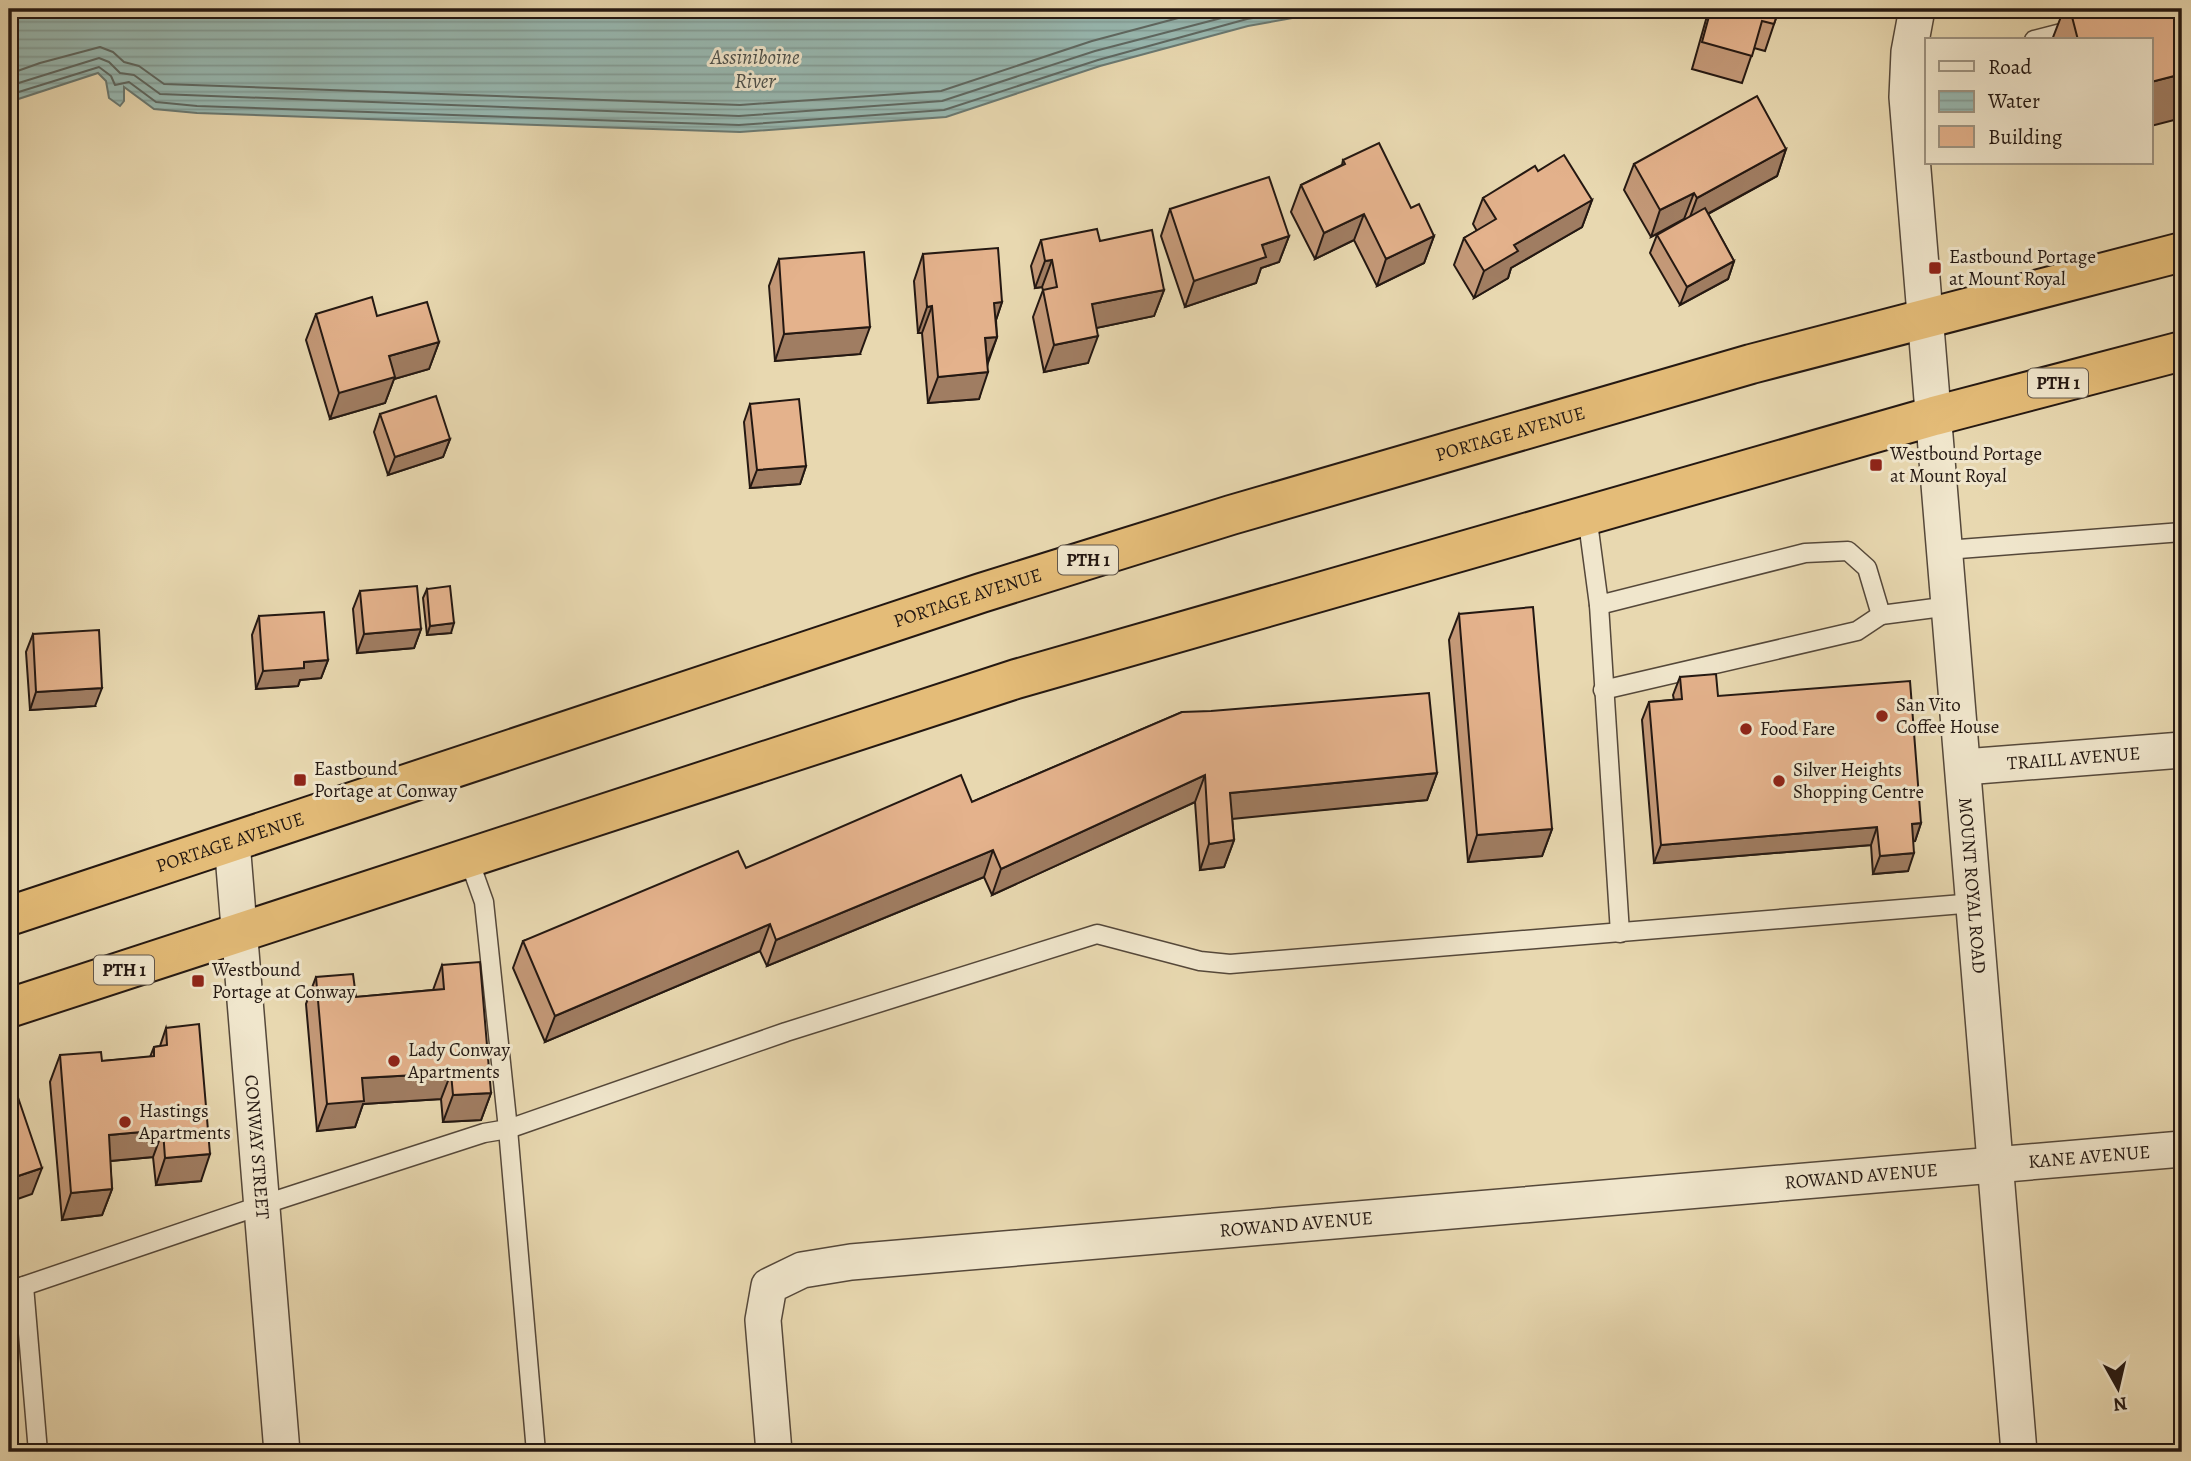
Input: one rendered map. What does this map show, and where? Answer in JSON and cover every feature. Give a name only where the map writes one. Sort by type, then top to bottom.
[{"type":"highway","name":"PORTAGE AVENUE","points":[[9,916],[981,593],[1220,518],[1624,400],[1925,318],[2182,253]]},
{"type":"highway","name":"PTH 1","points":[[9,1008],[1017,679],[1934,416],[2182,351]]},
{"type":"street","name":"MOUNT ROYAL ROAD","points":[[1917,9],[1909,52],[1917,69],[1907,97],[2019,1452]]},
{"type":"street","name":"TRAILL AVENUE","points":[[1964,767],[2182,750]]},
{"type":"street","name":"CONWAY STREET","points":[[232,842],[282,1452]]},
{"type":"street","name":"KANE AVENUE","points":[[1995,1164],[2182,1149]]},
{"type":"street","name":"ROWAND AVENUE","points":[[774,1452],[763,1320],[769,1286],[802,1270],[851,1262],[1995,1164]]},
{"type":"lane","points":[[2042,38],[2096,24]]},
{"type":"lane","points":[[1587,515],[1598,605],[1620,933]]},
{"type":"lane","points":[[1945,550],[2182,532]]},
{"type":"lane","points":[[1598,605],[1805,553],[1848,551],[1867,568],[1881,615]]},
{"type":"lane","points":[[1603,690],[1857,631],[1881,615],[1950,606]]},
{"type":"lane","points":[[468,858],[484,902],[508,1129],[536,1452]]},
{"type":"lane","points":[[38,1452],[16,1289],[262,1205],[484,1133],[508,1129],[786,1031],[1097,934],[1200,961],[1230,964],[1975,903]]},
{"type":"water","name":"Assiniboine River","points":[[9,9],[1343,9],[1248,26],[1100,66],[946,117],[740,132],[197,113],[154,109],[124,87],[124,101],[120,106],[109,98],[106,81],[98,73],[9,102]]},
{"type":"building","points":[[1711,9],[1779,9],[1774,24],[1762,21],[1752,56],[1702,42]]},
{"type":"building","points":[[2070,9],[2182,9],[2182,74],[2152,82],[2152,38],[2077,38]]},
{"type":"building","points":[[1757,96],[1786,149],[1697,198],[1694,193],[1660,210],[1634,164]]},
{"type":"building","points":[[1379,143],[1411,208],[1419,204],[1434,236],[1386,259],[1364,214],[1324,233],[1301,185],[1345,164],[1343,160]]},
{"type":"building","points":[[1564,155],[1592,200],[1514,245],[1518,251],[1484,271],[1464,238],[1496,219],[1483,198],[1535,166],[1538,171]]},
{"type":"building","points":[[1269,177],[1289,236],[1262,245],[1266,257],[1194,281],[1170,209]]},
{"type":"building","points":[[1705,208],[1734,261],[1687,287],[1657,235]]},
{"type":"building","points":[[1097,229],[1100,241],[1152,230],[1164,290],[1092,304],[1098,336],[1054,345],[1043,290],[1057,287],[1052,260],[1045,261],[1041,240]]},
{"type":"building","points":[[998,248],[1002,302],[994,303],[997,337],[985,338],[988,372],[938,377],[932,306],[927,307],[923,254]]},
{"type":"building","points":[[864,252],[870,327],[784,334],[779,259]]},
{"type":"building","points":[[372,297],[377,316],[427,302],[439,342],[389,356],[395,377],[339,393],[316,314]]},
{"type":"building","points":[[436,396],[450,439],[395,457],[380,414]]},
{"type":"building","points":[[799,399],[806,466],[757,470],[750,404]]},
{"type":"building","points":[[417,586],[421,629],[364,634],[360,591]]},
{"type":"building","points":[[450,586],[454,623],[430,626],[427,589]]},
{"type":"building","points":[[1533,607],[1552,829],[1477,835],[1459,614]]},
{"type":"building","points":[[324,612],[328,660],[304,662],[304,668],[263,671],[259,616]]},
{"type":"building","points":[[99,630],[102,688],[36,692],[33,634]]},
{"type":"building","name":"Silver Heights Shopping Centre","points":[[1716,674],[1718,696],[1910,681],[1921,823],[1912,824],[1914,853],[1880,856],[1877,827],[1661,845],[1649,702],[1682,699],[1680,677]]},
{"type":"building","points":[[1429,693],[1437,773],[1230,793],[1234,840],[1209,844],[1205,775],[1001,869],[993,850],[776,940],[770,924],[555,1016],[523,941],[738,851],[746,868],[961,775],[972,802],[1182,712]]},
{"type":"building","name":"Lady Conway Apartments","points":[[480,962],[491,1093],[453,1095],[451,1073],[362,1078],[364,1101],[327,1104],[316,977],[353,974],[356,997],[444,989],[442,965]]},
{"type":"building","name":"Hastings Apartments","points":[[199,1024],[210,1154],[165,1158],[163,1130],[109,1135],[112,1189],[71,1193],[60,1055],[101,1052],[102,1061],[154,1056],[154,1047],[167,1045],[166,1028]]},
{"type":"building","points":[[9,1071],[42,1168],[9,1179]]},
{"type":"place","name":"Eastbound Portage at Mount Royal","points":[[1935,268]]},
{"type":"place","name":"Westbound Portage at Mount Royal","points":[[1876,465]]},
{"type":"place","name":"San Vito Coffee House","points":[[1882,716]]},
{"type":"place","name":"Food Fare","points":[[1746,729]]},
{"type":"place","name":"Eastbound Portage at Conway","points":[[300,780]]},
{"type":"place","name":"Silver Heights Shopping Centre","points":[[1779,781]]},
{"type":"place","name":"Westbound Portage at Conway","points":[[198,981]]},
{"type":"place","name":"Lady Conway Apartments","points":[[394,1061]]},
{"type":"place","name":"Hastings Apartments","points":[[125,1122]]}]
